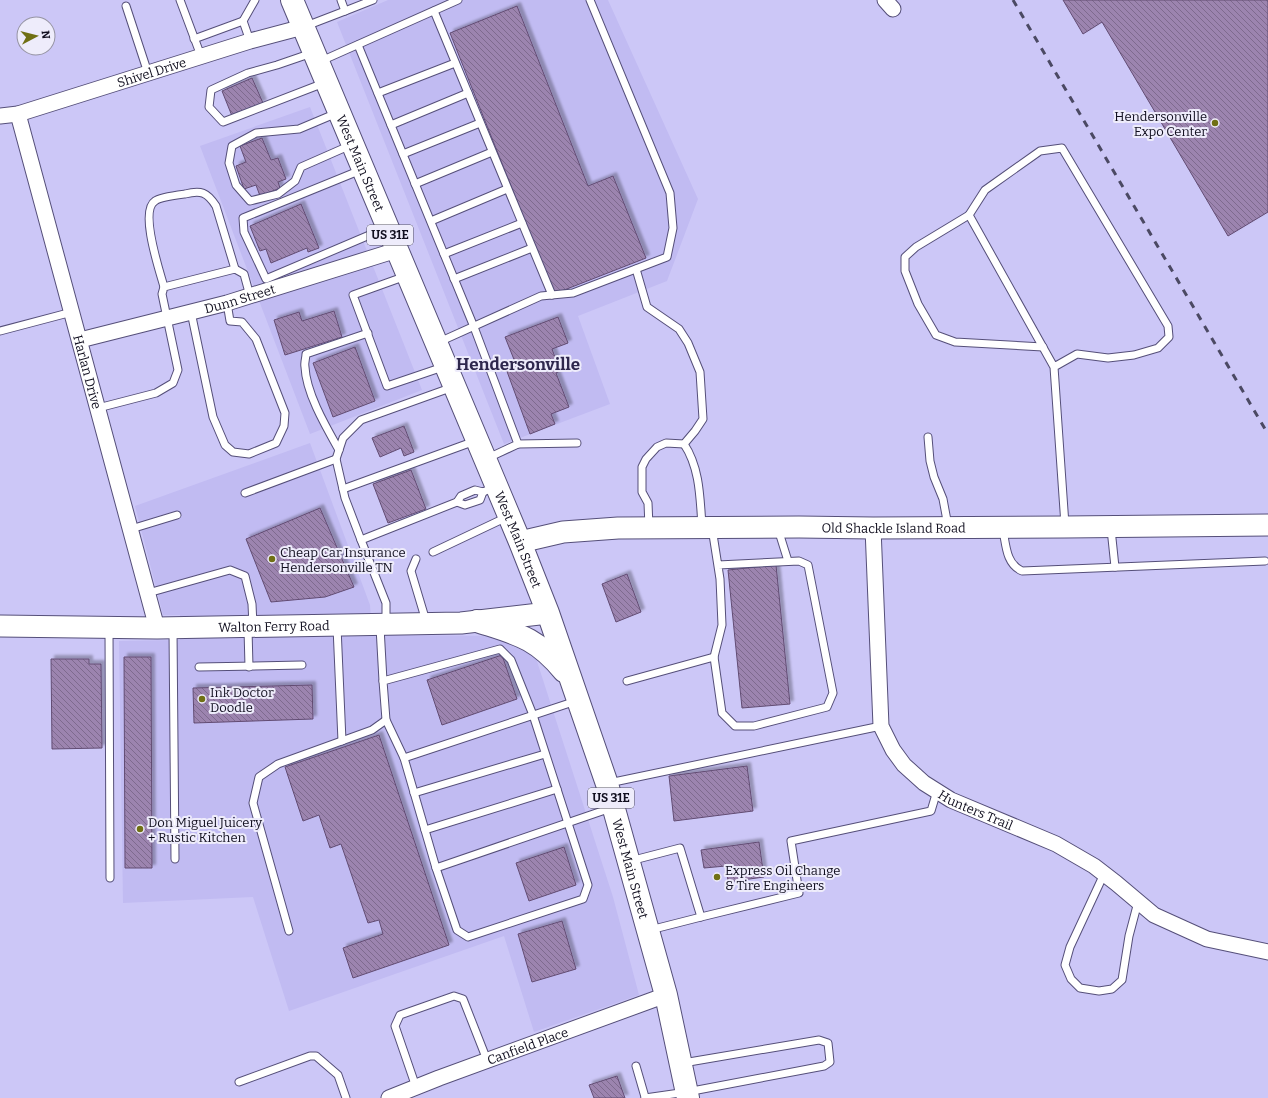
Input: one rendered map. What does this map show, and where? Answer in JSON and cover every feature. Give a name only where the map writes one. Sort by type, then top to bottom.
[{"type":"main road","name":"West Main Street","points":[[292,0],[481,450],[490,489],[509,516],[548,613],[607,784],[666,995],[687,1095]]},
{"type":"main road","points":[[477,621],[516,634],[537,644],[553,657],[575,691]]},
{"type":"street","name":"Shivel Drive","points":[[0,116],[18,114],[250,41],[303,27]]},
{"type":"street","name":"Harlan Drive","points":[[18,114],[148,593],[165,628]]},
{"type":"street","name":"Dunn Street","points":[[80,340],[227,303],[397,250]]},
{"type":"street","name":"Old Shackle Island Road","points":[[520,542],[563,532],[618,528],[1268,526]]},
{"type":"street","name":"Hunters Trail","points":[[873,528],[881,726],[893,750],[904,764],[924,783],[951,800],[1056,844],[1116,882],[1154,915],[1207,939],[1268,952]]},
{"type":"street","name":"Walton Ferry Road","points":[[0,626],[165,628],[427,624],[461,623],[548,613]]},
{"type":"street","name":"Canfield Place","points":[[389,1098],[487,1060],[666,995]]},
{"type":"lane","points":[[180,0],[201,56]]},
{"type":"lane","points":[[194,39],[243,21],[255,0]]},
{"type":"lane","points":[[341,0],[345,11]]},
{"type":"lane","points":[[303,27],[373,0]]},
{"type":"lane","points":[[326,82],[223,122],[209,107],[211,90],[248,73],[276,65],[316,57],[358,45],[458,0]]},
{"type":"lane","points":[[436,344],[541,296],[573,293],[666,257],[673,228],[670,193],[590,0]]},
{"type":"lane","points":[[126,6],[148,73]]},
{"type":"lane","points":[[434,11],[552,295]]},
{"type":"lane","points":[[243,21],[250,41]]},
{"type":"lane","points":[[358,45],[474,327],[518,444]]},
{"type":"lane","points":[[378,93],[455,63]]},
{"type":"lane","points":[[391,125],[468,93]]},
{"type":"lane","points":[[339,112],[299,129],[256,133],[232,146],[229,163],[236,185],[250,201],[278,194],[295,181],[301,167],[352,144]]},
{"type":"lane","points":[[403,154],[480,123]]},
{"type":"lane","points":[[1043,347],[955,342],[936,335],[918,304],[905,271],[905,257],[916,247],[969,215],[985,190],[1040,150],[1062,148],[1168,326],[1169,338],[1158,348],[1134,355],[1108,358],[1077,354],[1054,367]]},
{"type":"lane","points":[[415,184],[492,152]]},
{"type":"lane","points":[[363,169],[243,218],[244,232],[266,279],[387,227]]},
{"type":"lane","points":[[430,221],[508,189]]},
{"type":"lane","points":[[98,408],[156,393],[172,383],[178,370],[166,318],[162,294],[164,288],[148,219],[150,206],[155,200],[192,192],[201,192],[211,198],[216,206],[235,269]]},
{"type":"lane","points":[[969,215],[1054,367],[1065,527]]},
{"type":"lane","points":[[444,254],[522,223]]},
{"type":"lane","points":[[454,279],[532,248]]},
{"type":"lane","points":[[164,288],[235,269],[244,274],[250,296]]},
{"type":"lane","points":[[636,269],[647,307],[678,329],[688,343],[700,372],[703,419],[684,444]]},
{"type":"lane","points":[[408,275],[353,295],[387,386],[446,366]]},
{"type":"lane","points":[[191,312],[213,417],[225,445],[233,452],[249,454],[276,443],[284,426],[285,412],[256,339],[242,322],[230,321],[227,303]]},
{"type":"lane","points":[[0,331],[72,312]]},
{"type":"lane","points":[[339,450],[323,422],[309,386],[304,366],[306,354],[368,333]]},
{"type":"lane","points":[[382,680],[500,649],[511,660],[533,715],[588,885],[583,899],[468,937],[457,930],[436,868],[404,758],[386,720],[382,680],[383,624],[386,603],[345,498],[336,459],[343,438],[361,420],[455,386]]},
{"type":"lane","points":[[928,437],[930,462],[943,499],[948,528]]},
{"type":"lane","points":[[343,489],[481,450],[518,444],[577,443]]},
{"type":"lane","points":[[649,528],[648,502],[642,492],[642,467],[646,459],[658,447],[666,443],[684,444]]},
{"type":"lane","points":[[684,444],[688,450],[698,476],[707,528],[718,565],[722,625],[714,657],[722,713],[735,726],[754,726],[827,707],[833,693],[808,565],[799,561],[718,565]]},
{"type":"lane","points":[[245,493],[336,459]]},
{"type":"lane","points":[[361,540],[457,502],[461,496],[475,490],[490,489]]},
{"type":"lane","points":[[457,502],[465,505],[480,500],[490,489]]},
{"type":"lane","points":[[131,530],[177,515]]},
{"type":"lane","points":[[433,552],[509,516]]},
{"type":"lane","points":[[777,527],[788,561]]},
{"type":"lane","points":[[1110,527],[1114,567]]},
{"type":"lane","points":[[1002,528],[1011,562],[1015,568],[1022,571],[1265,561]]},
{"type":"lane","points":[[416,559],[411,571],[427,624]]},
{"type":"lane","points":[[148,593],[230,570],[245,576],[252,604],[249,667]]},
{"type":"lane","points":[[337,625],[342,741]]},
{"type":"lane","points":[[109,627],[110,878]]},
{"type":"lane","points":[[165,628],[174,859]]},
{"type":"lane","points":[[627,681],[714,657]]},
{"type":"lane","points":[[199,667],[302,666]]},
{"type":"lane","points":[[404,758],[533,715],[575,691]]},
{"type":"lane","points":[[289,931],[253,803],[259,777],[278,764],[372,730],[386,720]]},
{"type":"lane","points":[[607,784],[881,726]]},
{"type":"lane","points":[[414,793],[545,754]]},
{"type":"lane","points":[[425,830],[557,788]]},
{"type":"lane","points":[[648,931],[799,893],[791,841],[931,811],[937,791]]},
{"type":"lane","points":[[436,868],[613,807]]},
{"type":"lane","points":[[628,862],[680,848],[701,917]]},
{"type":"lane","points":[[1104,874],[1070,946],[1065,965],[1071,979],[1080,988],[1099,991],[1112,989],[1122,980],[1129,936],[1138,902]]},
{"type":"lane","points":[[416,1087],[395,1026],[400,1015],[454,996],[463,999],[487,1060]]},
{"type":"lane","points":[[636,1066],[645,1098],[687,1095],[824,1066],[830,1062],[828,1043],[819,1040],[680,1064]]},
{"type":"lane","points":[[239,1082],[310,1056],[316,1056],[338,1075],[346,1098]]},
{"type":"shaded area","points":[[388,0],[608,0],[698,199],[667,281],[578,316],[610,404],[504,444],[337,22]]},
{"type":"shaded area","points":[[310,107],[422,390],[310,434],[200,146]]},
{"type":"shaded area","points":[[310,443],[370,605],[372,635],[500,636],[534,652],[613,897],[639,995],[534,1032],[504,936],[289,1011],[253,897],[123,903],[119,641],[180,640],[180,615],[163,615],[135,506]]},
{"type":"building","name":"Hendersonville Expo Center","points":[[1063,0],[1268,0],[1268,212],[1228,236],[1102,22],[1083,34]]},
{"type":"building","points":[[517,6],[588,186],[613,176],[646,258],[554,294],[450,33]]},
{"type":"building","points":[[252,78],[263,103],[232,116],[222,91]]},
{"type":"building","points":[[262,138],[271,160],[278,158],[286,179],[278,182],[280,188],[260,196],[256,185],[244,189],[236,166],[246,162],[240,146]]},
{"type":"building","points":[[301,204],[319,248],[308,252],[307,248],[271,263],[266,249],[260,251],[250,226]]},
{"type":"building","points":[[334,311],[342,337],[285,355],[274,320],[299,312],[302,321]]},
{"type":"building","points":[[558,317],[568,343],[552,349],[560,371],[556,373],[569,407],[551,414],[555,424],[530,434],[505,366],[515,362],[505,337]]},
{"type":"building","points":[[355,347],[375,401],[333,417],[313,363]]},
{"type":"building","points":[[404,426],[414,452],[404,456],[401,448],[380,457],[372,438]]},
{"type":"building","points":[[411,470],[426,509],[388,523],[373,484]]},
{"type":"building","points":[[320,508],[354,587],[325,597],[271,602],[246,539]]},
{"type":"building","points":[[776,565],[790,704],[742,708],[728,570]]},
{"type":"building","points":[[627,574],[641,612],[616,622],[602,584]]},
{"type":"building","points":[[502,655],[517,699],[442,725],[427,680]]},
{"type":"building","points":[[124,657],[151,657],[152,868],[125,868]]},
{"type":"building","points":[[51,659],[89,659],[89,664],[101,664],[102,748],[52,749]]},
{"type":"building","points":[[312,685],[313,719],[194,723],[193,688]]},
{"type":"building","points":[[379,735],[449,945],[353,978],[343,948],[383,934],[379,920],[368,923],[341,844],[330,848],[319,815],[303,821],[285,767]]},
{"type":"building","points":[[747,766],[753,811],[674,821],[669,776]]},
{"type":"building","points":[[759,842],[764,877],[728,882],[726,866],[704,868],[701,850]]},
{"type":"building","points":[[564,847],[576,885],[529,901],[516,863]]},
{"type":"building","points":[[562,921],[576,969],[532,982],[518,934]]},
{"type":"building","points":[[617,1076],[625,1098],[594,1098],[589,1085]]},
{"type":"railway","points":[[1013,0],[1268,434]]},
{"type":"place","name":"Hendersonville Expo Center","points":[[1215,123]]},
{"type":"place","name":"Cheap Car Insurance Hendersonville TN","points":[[272,559]]},
{"type":"place","name":"Ink Doctor Doodle","points":[[202,699]]},
{"type":"place","name":"Don Miguel Juicery + Rustic Kitchen","points":[[140,829]]},
{"type":"place","name":"Express Oil Change & Tire Engineers","points":[[717,877]]},
{"type":"district","name":"Hendersonville","points":[[518,364]]}]
